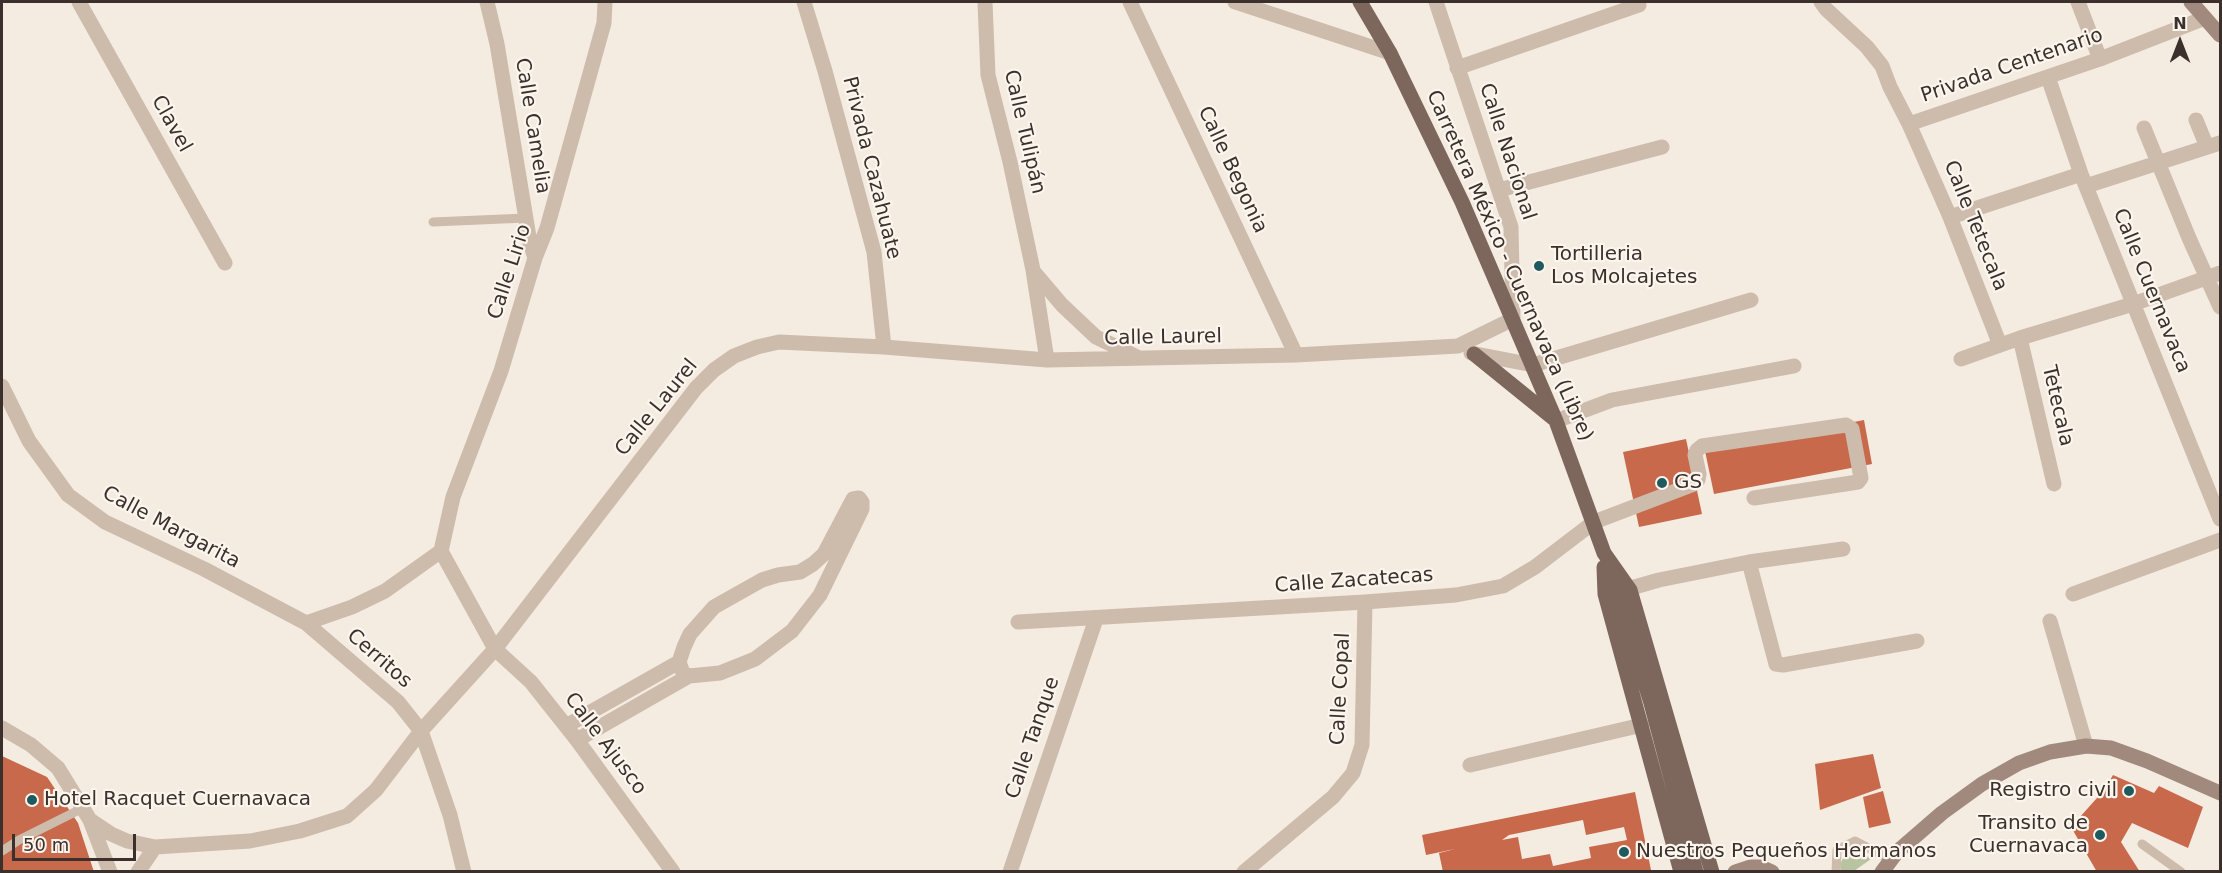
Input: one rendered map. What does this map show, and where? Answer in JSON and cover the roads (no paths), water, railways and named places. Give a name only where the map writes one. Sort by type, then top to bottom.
[{"type":"main road","name":"Carretera México - Cuernavaca (Libre)","points":[[1360,2],[1390,53],[1462,202],[1533,364],[1594,522],[1712,872]]},
{"type":"main road","points":[[1474,354],[1525,393],[1556,421]]},
{"type":"main road","name":"Carretera México - Cuernavaca (Libre)","points":[[1604,553],[1617,592],[1642,725],[1681,872]]},
{"type":"main road","points":[[1617,592],[1696,872]]},
{"type":"street","name":"Calle Camelia","points":[[487,2],[497,44],[526,218],[535,258]]},
{"type":"street","name":"Calle Lirio","points":[[441,551],[453,497],[501,371],[535,258],[547,228],[604,23],[605,2]]},
{"type":"street","name":"Privada Cazahuate","points":[[804,2],[825,70],[874,252],[884,347]]},
{"type":"street","name":"Calle Tulipán","points":[[985,2],[988,75],[1010,162],[1033,270],[1047,360]]},
{"type":"street","name":"Calle Begonia","points":[[1130,2],[1296,356]]},
{"type":"street","points":[[1235,2],[1390,53]]},
{"type":"street","name":"Calle Nacional","points":[[1436,2],[1511,227],[1512,318]]},
{"type":"street","name":"Privada Centenario","points":[[1821,2],[1867,46],[1882,66],[1909,124],[2100,59],[2205,18]]},
{"type":"street","points":[[2078,2],[2100,59]]},
{"type":"street","points":[[2191,2],[2220,35]]},
{"type":"street","name":"Clavel","points":[[75,3],[225,263]]},
{"type":"street","points":[[1457,68],[1639,5]]},
{"type":"street","name":"Calle Cuernavaca","points":[[2048,77],[2083,180],[2220,519]]},
{"type":"street","points":[[1950,217],[2083,180],[2158,163],[2214,145],[2196,120]]},
{"type":"street","name":"Calle Tetecala","points":[[1909,124],[1950,217],[2000,345]]},
{"type":"street","points":[[2144,128],[2158,163],[2214,276],[2220,307]]},
{"type":"street","points":[[1499,190],[1662,147]]},
{"type":"street","name":"Calle Tulipán","points":[[1033,270],[1062,305],[1096,337],[1142,360]]},
{"type":"street","points":[[1961,359],[2214,276]]},
{"type":"street","points":[[1458,346],[1474,354],[1533,364],[1751,300]]},
{"type":"street","name":"Calle Laurel","points":[[86,814],[111,834],[128,841],[155,847],[250,841],[300,831],[347,816],[376,790],[421,731],[495,650],[696,388],[714,370],[734,356],[757,347],[779,342],[884,347],[1047,360],[1296,356],[1458,346],[1512,318]]},
{"type":"street","name":"Tetecala","points":[[2020,338],[2054,484]]},
{"type":"street","points":[[1556,421],[1612,400],[1794,366]]},
{"type":"street","name":"Calle Margarita","points":[[2,386],[29,441],[68,495],[105,522],[204,569],[306,623]]},
{"type":"street","name":"Calle Zacatecas","points":[[1018,622],[1365,602],[1456,595],[1503,586],[1534,567],[1594,522],[1694,484],[1699,474],[1695,455],[1702,446],[1846,425],[1852,429],[1861,478],[1858,482],[1754,498]]},
{"type":"street","points":[[679,662],[683,674],[689,676],[720,673],[755,659],[792,631],[820,596],[862,510],[862,501],[859,498],[853,499],[848,506],[824,554],[800,572]]},
{"type":"street","points":[[2073,594],[2220,540]]},
{"type":"street","points":[[1617,592],[1659,580],[1749,562],[1843,549]]},
{"type":"street","points":[[306,623],[352,607],[385,591],[441,551]]},
{"type":"street","name":"Calle Ajusco","points":[[441,551],[495,650],[531,682],[577,740],[673,872]]},
{"type":"street","points":[[1749,562],[1776,664],[1783,665],[1917,641]]},
{"type":"street","points":[[566,726],[679,662],[690,634],[714,607],[762,580],[778,574],[800,572],[811,575],[817,582],[820,596]]},
{"type":"street","name":"Calle Copal","points":[[1244,872],[1333,797],[1353,773],[1362,745],[1365,602]]},
{"type":"street","name":"Calle Tanque","points":[[1010,872],[1096,619]]},
{"type":"street","points":[[2050,621],[2086,747]]},
{"type":"street","name":"Cerritos","points":[[306,623],[398,702],[421,731],[450,815],[464,872]]},
{"type":"street","points":[[577,740],[689,676]]},
{"type":"street","points":[[1470,765],[1642,725]]},
{"type":"street","points":[[2,728],[32,745],[58,768],[86,814],[110,872]]},
{"type":"street","points":[[1886,866],[1942,813],[1982,784],[2019,763],[2050,752],[2086,747],[2111,748],[2220,793]]},
{"type":"street","points":[[138,872],[155,847]]},
{"type":"street","points":[[1735,872],[1750,867],[1761,867],[1772,872]]},
{"type":"lane","points":[[433,222],[526,218]]},
{"type":"lane","points":[[2,851],[19,840],[86,814]]},
{"type":"lane","points":[[1836,872],[1837,850],[1855,841],[1886,866]]},
{"type":"lane","points":[[2142,844],[2181,872]]},
{"type":"place","name":"Tortilleria Los Molcajetes","points":[[1539,266]]},
{"type":"place","name":"GS","points":[[1662,483]]},
{"type":"place","name":"Registro civil","points":[[2129,791]]},
{"type":"place","name":"Hotel Racquet Cuernavaca","points":[[32,800]]},
{"type":"place","name":"Transito de Cuernavaca","points":[[2100,835]]},
{"type":"place","name":"Nuestros Pequeños Hermanos","points":[[1624,852]]}]
